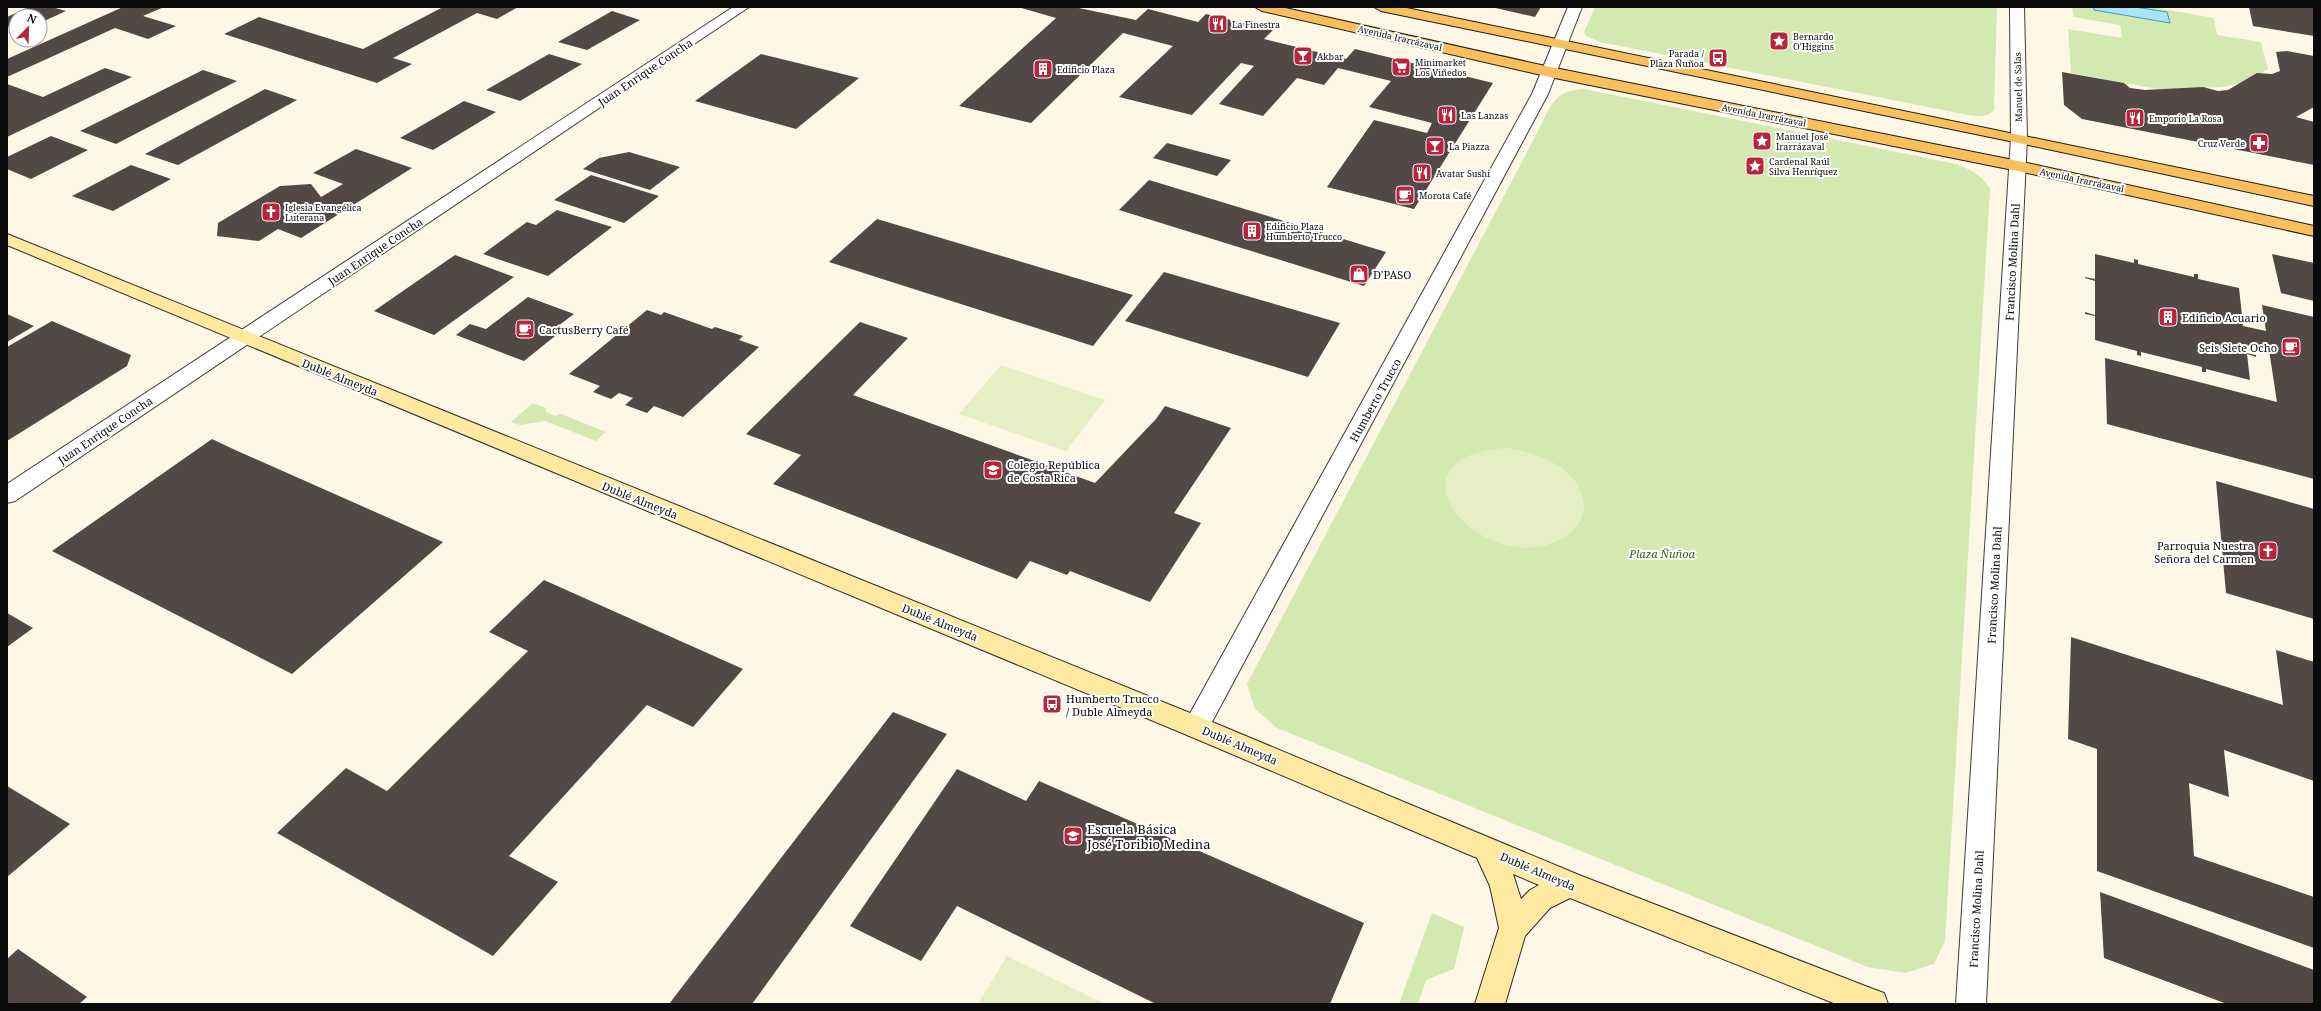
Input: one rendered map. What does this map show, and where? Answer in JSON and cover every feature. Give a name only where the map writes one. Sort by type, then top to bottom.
[{"type":"main road","name":"Avenida Irarrázaval","points":[[1262,7],[1550,72],[2018,166],[2314,230]]},
{"type":"main road","points":[[1381,7],[1560,45],[2019,138],[2314,201]]},
{"type":"main road","name":"Dublé Almeyda","points":[[7,239],[244,338],[1196,727],[1569,884],[1873,1004]]},
{"type":"main road","points":[[1486,848],[1504,885],[1513,928]]},
{"type":"main road","points":[[1490,1004],[1513,928],[1540,899],[1569,884]]},
{"type":"street","name":"Juan Enrique Concha","points":[[7,495],[742,7]]},
{"type":"street","name":"Humberto Trucco","points":[[1196,727],[1424,311],[1550,72],[1575,7]]},
{"type":"street","name":"Manuel de Salas","points":[[2017,7],[2018,166]]},
{"type":"street","name":"Francisco Molina Dahl","points":[[1971,1004],[2018,166]]},
{"type":"green space","points":[[1595,7],[1997,7],[1994,110],[1985,115],[1968,115],[1600,42],[1586,36],[1584,32]]},
{"type":"green space","points":[[2072,7],[2151,7],[2214,18],[2217,35],[2261,42],[2268,69],[2247,82],[2222,87],[2163,90],[2071,73],[2068,29],[2122,38],[2120,25],[2073,17]]},
{"type":"green space","name":"Plaza Ñuñoa","points":[[1584,89],[1956,164],[1967,168],[1976,174],[1987,184],[1990,189],[1945,941],[1934,964],[1905,973],[1868,967],[1277,728],[1255,709],[1247,684],[1549,110],[1558,97],[1573,90]]},
{"type":"green space","points":[[1001,365],[1105,400],[1066,451],[959,414]]},
{"type":"green space","points":[[533,403],[546,408],[546,412],[555,416],[561,414],[606,432],[596,441],[545,421],[520,425],[511,422]]},
{"type":"green space","points":[[1505,448],[1531,453],[1544,458],[1568,473],[1577,483],[1582,495],[1584,509],[1582,519],[1569,534],[1561,539],[1531,548],[1502,544],[1475,531],[1456,513],[1446,492],[1448,472],[1467,457]]},
{"type":"green space","points":[[1432,913],[1464,927],[1454,969],[1426,980],[1418,1004],[1399,1004]]},
{"type":"green space","points":[[1007,956],[1105,1004],[978,1004]]},
{"type":"water","points":[[2094,7],[2135,7],[2167,12],[2170,23],[2094,10]]},
{"type":"building","points":[[52,7],[66,11],[48,19],[48,8],[27,8]]},
{"type":"building","points":[[123,7],[164,7],[143,16],[176,26],[148,39],[115,28],[7,77],[7,59],[32,48],[48,48],[48,41]]},
{"type":"building","points":[[443,7],[518,7],[497,19],[477,13],[393,58],[412,64],[377,83],[224,34],[259,17],[363,49]]},
{"type":"building","points":[[1018,7],[1074,7],[1136,20],[1148,9],[1198,22],[1206,14],[1273,30],[1264,39],[1346,59],[1355,49],[1493,83],[1414,209],[1327,187],[1374,120],[1427,133],[1432,123],[1369,107],[1391,81],[1338,68],[1324,85],[1297,78],[1263,116],[1219,104],[1254,66],[1241,63],[1192,115],[1119,97],[1173,46],[1123,33],[1031,123],[959,106],[1056,18]]},
{"type":"building","points":[[1491,7],[1541,7],[1535,17]]},
{"type":"building","points":[[2249,7],[2314,7],[2314,36],[2253,26]]},
{"type":"building","points":[[612,11],[640,20],[587,50],[558,42]]},
{"type":"building","points":[[2287,51],[2314,56],[2314,107],[2296,117],[2314,122],[2314,165],[2082,119],[2064,105],[2062,72],[2124,83],[2130,88],[2145,90],[2203,87],[2218,91],[2228,90],[2257,73],[2272,74],[2280,71],[2276,52]]},
{"type":"building","points":[[549,54],[582,64],[520,101],[486,90]]},
{"type":"building","points":[[761,54],[859,78],[796,129],[695,101]]},
{"type":"building","points":[[105,68],[132,77],[7,137],[7,84],[43,97]]},
{"type":"building","points":[[203,70],[237,81],[116,144],[80,131]]},
{"type":"building","points":[[265,89],[297,100],[178,165],[145,154]]},
{"type":"building","points":[[464,101],[496,112],[433,150],[400,138]]},
{"type":"building","points":[[51,136],[88,150],[31,179],[7,169],[7,157]]},
{"type":"building","points":[[1167,143],[1231,160],[1217,176],[1153,158]]},
{"type":"building","points":[[356,149],[412,168],[301,238],[278,229],[259,241],[217,236],[218,223],[280,186],[311,184],[321,197],[343,184],[313,173]]},
{"type":"building","points":[[629,152],[680,167],[650,190],[583,169],[599,158]]},
{"type":"building","points":[[131,165],[171,179],[113,211],[72,196]]},
{"type":"building","points":[[591,175],[659,196],[624,223],[554,200]]},
{"type":"building","name":"Edificio Plaza Humberto Trucco","points":[[1149,180],[1386,252],[1364,286],[1119,210]]},
{"type":"building","points":[[557,210],[612,227],[548,276],[483,254],[527,222],[536,225]]},
{"type":"building","points":[[877,219],[1133,295],[1093,346],[829,262]]},
{"type":"building","points":[[2095,254],[2134,263],[2134,259],[2138,260],[2138,264],[2194,277],[2194,274],[2198,274],[2198,279],[2239,288],[2242,315],[2250,317],[2251,319],[2242,317],[2243,326],[2266,331],[2262,305],[2314,317],[2314,479],[2107,424],[2105,358],[2277,402],[2269,350],[2246,345],[2246,353],[2256,355],[2256,357],[2247,354],[2250,380],[2206,369],[2206,372],[2202,372],[2202,367],[2141,352],[2141,356],[2137,355],[2137,351],[2095,340],[2095,316],[2085,314],[2085,312],[2095,315],[2095,281],[2085,277],[2095,279]]},
{"type":"building","points":[[2272,254],[2314,263],[2314,301],[2281,293]]},
{"type":"building","points":[[455,255],[514,277],[434,335],[374,311]]},
{"type":"building","points":[[1164,272],[1340,323],[1308,377],[1125,321]]},
{"type":"building","name":"CactusBerry Café","points":[[528,297],[574,314],[558,326],[565,328],[524,361],[456,335],[470,324],[486,329]]},
{"type":"building","points":[[647,310],[661,315],[664,312],[712,329],[715,327],[743,336],[739,340],[759,347],[683,417],[654,406],[647,413],[625,405],[633,398],[619,393],[611,399],[593,392],[600,386],[569,374]]},
{"type":"building","points":[[7,314],[34,326],[7,342]]},
{"type":"building","points":[[52,321],[131,355],[127,366],[7,441],[7,347]]},
{"type":"building","points":[[860,322],[908,338],[853,395],[1095,483],[1156,419],[1165,406],[1231,428],[1174,513],[1201,523],[1150,602],[1070,571],[1067,575],[1030,561],[1017,579],[773,484],[801,455],[746,434]]},
{"type":"building","points":[[212,439],[443,542],[292,674],[52,551]]},
{"type":"building","name":"Parroquia Nuestra Señora del Carmen","points":[[2216,481],[2314,509],[2314,619],[2226,593]]},
{"type":"building","points":[[544,580],[743,669],[693,727],[647,705],[509,856],[558,882],[493,956],[277,833],[346,768],[387,791],[528,651],[489,632]]},
{"type":"building","points":[[7,613],[33,628],[7,647]]},
{"type":"building","points":[[2071,637],[2283,705],[2276,650],[2314,662],[2314,781],[2224,750],[2229,797],[2189,783],[2194,856],[2314,897],[2314,948],[2097,871],[2097,749],[2068,739]]},
{"type":"building","points":[[893,712],[947,734],[752,1004],[669,1004]]},
{"type":"building","name":"Escuela Básica José Toribio Medina","points":[[957,769],[1026,801],[1039,781],[1364,923],[1330,1004],[1156,1004],[957,906],[921,961],[850,926]]},
{"type":"building","points":[[7,786],[70,824],[7,877]]},
{"type":"building","points":[[2100,892],[2314,970],[2314,1004],[2227,1004],[2104,958]]},
{"type":"building","points":[[18,949],[87,997],[79,1004],[7,1004],[7,959]]},
{"type":"place","name":"La Finestra","points":[[1218,24]]},
{"type":"place","name":"Bernardo O'Higgins","points":[[1779,41]]},
{"type":"place","name":"Akbar","points":[[1303,56]]},
{"type":"place","name":"Parada / Plaza Ñuñoa","points":[[1718,58]]},
{"type":"place","name":"Minimarket Los Viñedos","points":[[1401,67]]},
{"type":"place","name":"Edificio Plaza","points":[[1043,69]]},
{"type":"place","name":"Las Lanzas","points":[[1447,115]]},
{"type":"place","name":"Emporio La Rosa","points":[[2135,118]]},
{"type":"place","name":"Manuel José Irarrázaval","points":[[1762,141]]},
{"type":"place","name":"Cruz Verde","points":[[2259,143]]},
{"type":"place","name":"La Piazza","points":[[1435,146]]},
{"type":"place","name":"Cardenal Raúl Silva Henríquez","points":[[1755,166]]},
{"type":"place","name":"Avatar Sushi","points":[[1422,173]]},
{"type":"place","name":"Morota Café","points":[[1405,195]]},
{"type":"place","name":"Iglesia Evangélica Luterana","points":[[271,212]]},
{"type":"place","name":"Edificio Plaza Humberto Trucco","points":[[1252,231]]},
{"type":"place","name":"D'PASO","points":[[1359,274]]},
{"type":"place","name":"Edificio Acuario","points":[[2168,317]]},
{"type":"place","name":"CactusBerry Café","points":[[525,329]]},
{"type":"place","name":"Seis Siete Ocho","points":[[2291,347]]},
{"type":"place","name":"Colegio República de Costa Rica","points":[[993,470]]},
{"type":"place","name":"Parroquia Nuestra Señora del Carmen","points":[[2268,551]]},
{"type":"place","name":"Humberto Trucco / Duble Almeyda","points":[[1052,704]]},
{"type":"place","name":"Escuela Básica José Toribio Medina","points":[[1073,836]]}]
